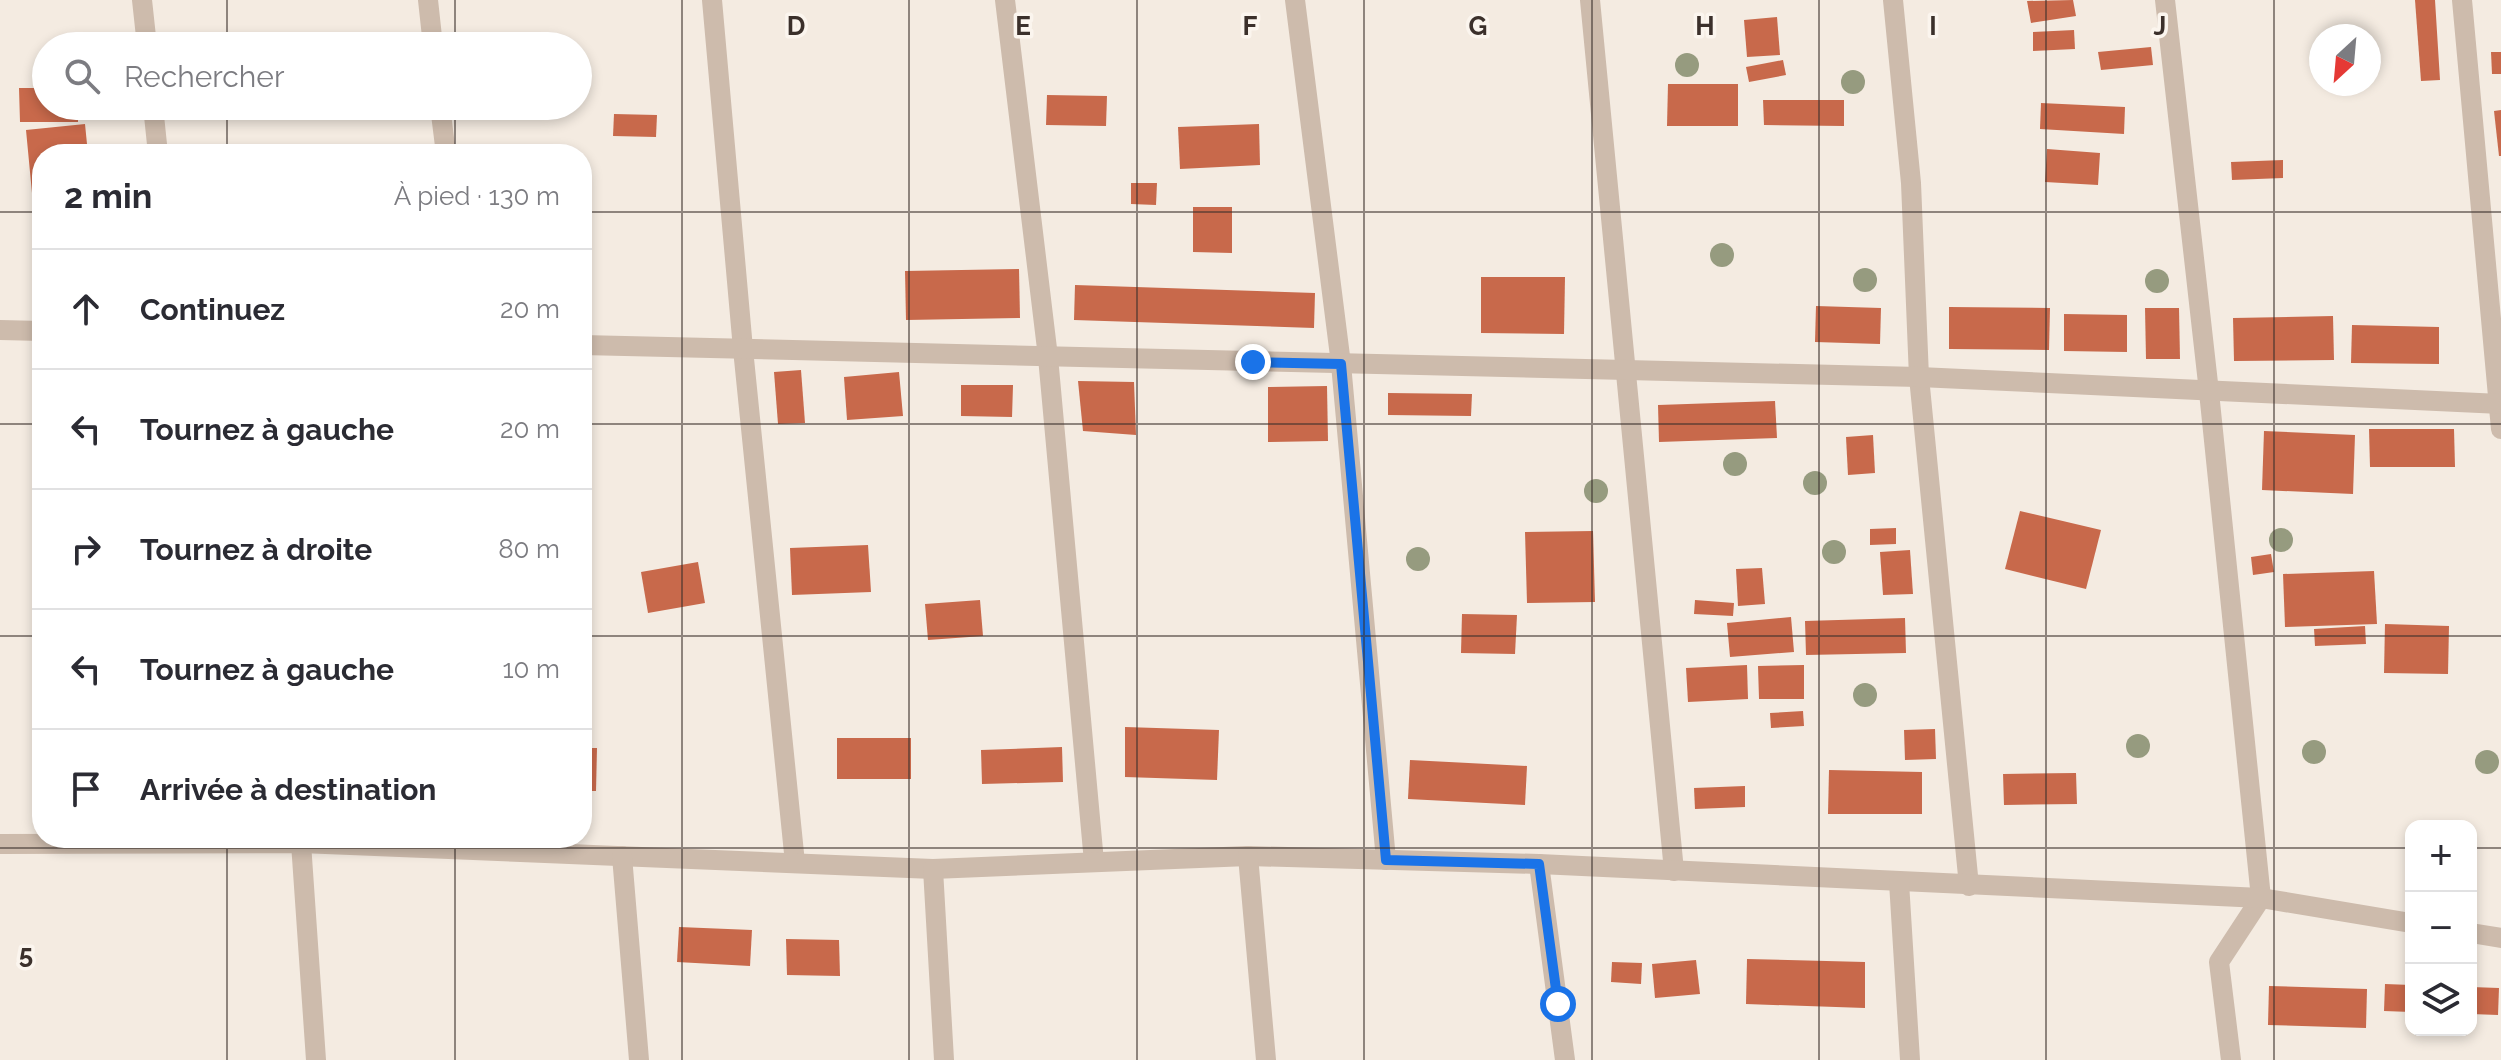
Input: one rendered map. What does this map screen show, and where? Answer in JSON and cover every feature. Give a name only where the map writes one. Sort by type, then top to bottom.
[{"type":"street","points":[[142,0],[145,32]]},
{"type":"street","points":[[428,0],[431,32]]},
{"type":"street","points":[[712,0],[743,349],[795,863]]},
{"type":"street","points":[[1005,0],[1048,357],[1094,862]]},
{"type":"street","points":[[1295,0],[1341,364],[1386,860]]},
{"type":"street","points":[[1590,0],[1674,871]]},
{"type":"street","points":[[1893,0],[1911,183],[1919,377],[1969,886]]},
{"type":"street","points":[[2165,0],[2261,898],[2219,962],[2231,1060]]},
{"type":"street","points":[[2462,0],[2501,429]]},
{"type":"street","points":[[154,120],[157,144]]},
{"type":"street","points":[[442,120],[445,144]]},
{"type":"street","points":[[0,330],[32,331]]},
{"type":"street","points":[[592,345],[1919,377],[2500,404]]},
{"type":"street","points":[[0,844],[32,844]]},
{"type":"street","points":[[301,848],[316,1060]]},
{"type":"street","points":[[551,848],[622,856],[933,869],[1248,856],[1539,864],[2261,898],[2405,922]]},
{"type":"street","points":[[622,856],[639,1060]]},
{"type":"street","points":[[1248,856],[1266,1060]]},
{"type":"street","points":[[1539,864],[1565,1060]]},
{"type":"street","points":[[933,869],[944,1060]]},
{"type":"street","points":[[1899,882],[1910,1060]]},
{"type":"street","points":[[2477,934],[2501,938]]},
{"type":"building","points":[[2073,0],[2076,16],[2031,23],[2027,1]]},
{"type":"building","points":[[2415,0],[2435,0],[2440,80],[2421,81]]},
{"type":"building","points":[[1777,17],[1780,55],[1747,57],[1744,20]]},
{"type":"building","points":[[2074,30],[2075,49],[2033,51],[2033,32]]},
{"type":"building","points":[[2151,47],[2153,65],[2101,70],[2098,52]]},
{"type":"building","points":[[2491,52],[2501,52],[2501,74],[2492,74]]},
{"type":"building","points":[[1783,60],[1786,75],[1749,82],[1746,67]]},
{"type":"building","points":[[1668,84],[1738,84],[1738,126],[1667,126]]},
{"type":"building","points":[[19,88],[32,88],[32,120],[78,120],[78,122],[20,122]]},
{"type":"building","points":[[1047,95],[1107,96],[1106,126],[1046,125]]},
{"type":"building","points":[[1763,100],[1844,100],[1844,126],[1764,125]]},
{"type":"building","points":[[2041,103],[2125,107],[2124,134],[2040,129]]},
{"type":"building","points":[[2501,110],[2501,156],[2499,156],[2494,111]]},
{"type":"building","points":[[614,114],[657,115],[656,137],[613,136]]},
{"type":"building","points":[[85,124],[87,144],[32,144],[32,193],[26,130]]},
{"type":"building","points":[[1259,124],[1260,165],[1180,169],[1178,127]]},
{"type":"building","points":[[2047,149],[2100,153],[2098,185],[2045,182]]},
{"type":"building","points":[[2283,160],[2283,178],[2232,180],[2231,162]]},
{"type":"building","points":[[1131,183],[1157,183],[1156,205],[1131,204]]},
{"type":"building","points":[[1193,207],[1232,207],[1232,253],[1193,252]]},
{"type":"building","points":[[1019,269],[1020,318],[906,320],[905,271]]},
{"type":"building","points":[[1481,277],[1565,277],[1564,334],[1481,333]]},
{"type":"building","points":[[1075,285],[1315,293],[1314,328],[1074,320]]},
{"type":"building","points":[[1816,306],[1881,308],[1880,344],[1815,342]]},
{"type":"building","points":[[1949,307],[2050,308],[2049,350],[1949,349]]},
{"type":"building","points":[[2145,308],[2179,308],[2180,359],[2146,359]]},
{"type":"building","points":[[2064,314],[2127,315],[2127,352],[2064,351]]},
{"type":"building","points":[[2333,316],[2334,360],[2234,361],[2233,318]]},
{"type":"building","points":[[2352,325],[2439,327],[2439,364],[2351,363]]},
{"type":"building","points":[[801,370],[805,423],[778,424],[774,372]]},
{"type":"building","points":[[899,372],[903,416],[847,420],[844,377]]},
{"type":"building","points":[[1078,381],[1134,382],[1136,435],[1083,431]]},
{"type":"building","points":[[961,385],[1013,385],[1012,417],[961,416]]},
{"type":"building","points":[[1327,386],[1328,441],[1268,442],[1268,387]]},
{"type":"building","points":[[1388,393],[1472,394],[1471,416],[1388,415]]},
{"type":"building","points":[[1775,401],[1777,438],[1659,442],[1658,405]]},
{"type":"building","points":[[2369,429],[2454,429],[2455,467],[2370,467]]},
{"type":"building","points":[[2264,431],[2355,435],[2353,494],[2262,490]]},
{"type":"building","points":[[1873,435],[1875,473],[1848,475],[1846,437]]},
{"type":"building","points":[[2020,511],[2101,530],[2086,589],[2005,569]]},
{"type":"building","points":[[1896,528],[1896,544],[1870,545],[1870,529]]},
{"type":"building","points":[[1593,531],[1595,602],[1527,603],[1525,532]]},
{"type":"building","points":[[868,545],[871,592],[792,595],[790,548]]},
{"type":"building","points":[[1910,550],[1913,594],[1883,595],[1880,552]]},
{"type":"building","points":[[2271,554],[2274,572],[2253,575],[2251,557]]},
{"type":"building","points":[[698,562],[705,603],[648,613],[641,572]]},
{"type":"building","points":[[1762,568],[1765,604],[1738,606],[1736,569]]},
{"type":"building","points":[[2374,571],[2377,624],[2285,627],[2283,574]]},
{"type":"building","points":[[980,600],[983,636],[928,640],[925,604]]},
{"type":"building","points":[[1695,600],[1734,603],[1733,616],[1694,614]]},
{"type":"building","points":[[1462,614],[1517,615],[1515,654],[1461,653]]},
{"type":"building","points":[[1791,617],[1794,652],[1730,657],[1727,623]]},
{"type":"building","points":[[1905,618],[1906,653],[1806,655],[1805,621]]},
{"type":"building","points":[[2385,624],[2449,626],[2448,674],[2384,673]]},
{"type":"building","points":[[2365,626],[2366,644],[2315,646],[2314,629]]},
{"type":"building","points":[[1747,665],[1748,699],[1688,702],[1686,668]]},
{"type":"building","points":[[1804,665],[1804,699],[1759,699],[1758,666]]},
{"type":"building","points":[[1803,711],[1804,726],[1771,728],[1770,713]]},
{"type":"building","points":[[1125,727],[1219,730],[1217,780],[1125,777]]},
{"type":"building","points":[[1935,729],[1936,759],[1905,760],[1904,730]]},
{"type":"building","points":[[837,738],[911,738],[911,779],[837,779]]},
{"type":"building","points":[[1062,747],[1063,782],[982,784],[981,750]]},
{"type":"building","points":[[592,748],[597,748],[596,791],[592,791]]},
{"type":"building","points":[[1410,760],[1527,766],[1525,805],[1408,799]]},
{"type":"building","points":[[1829,770],[1922,772],[1922,814],[1828,814]]},
{"type":"building","points":[[2076,773],[2077,804],[2004,805],[2003,774]]},
{"type":"building","points":[[1745,786],[1745,807],[1695,809],[1694,788]]},
{"type":"building","points":[[679,927],[752,930],[750,966],[677,962]]},
{"type":"building","points":[[786,939],[839,940],[840,976],[787,975]]},
{"type":"building","points":[[1747,959],[1865,962],[1865,1008],[1746,1004]]},
{"type":"building","points":[[1696,960],[1700,994],[1655,998],[1652,964]]},
{"type":"building","points":[[1612,962],[1642,963],[1641,984],[1611,982]]},
{"type":"building","points":[[2385,984],[2405,985],[2405,1012],[2384,1011]]},
{"type":"building","points":[[2269,986],[2367,989],[2366,1028],[2268,1025]]},
{"type":"building","points":[[2477,987],[2499,988],[2498,1015],[2477,1014]]},
{"type":"route","points":[[1253,362],[1341,364],[1386,860],[1539,864],[1558,1004]]}]
